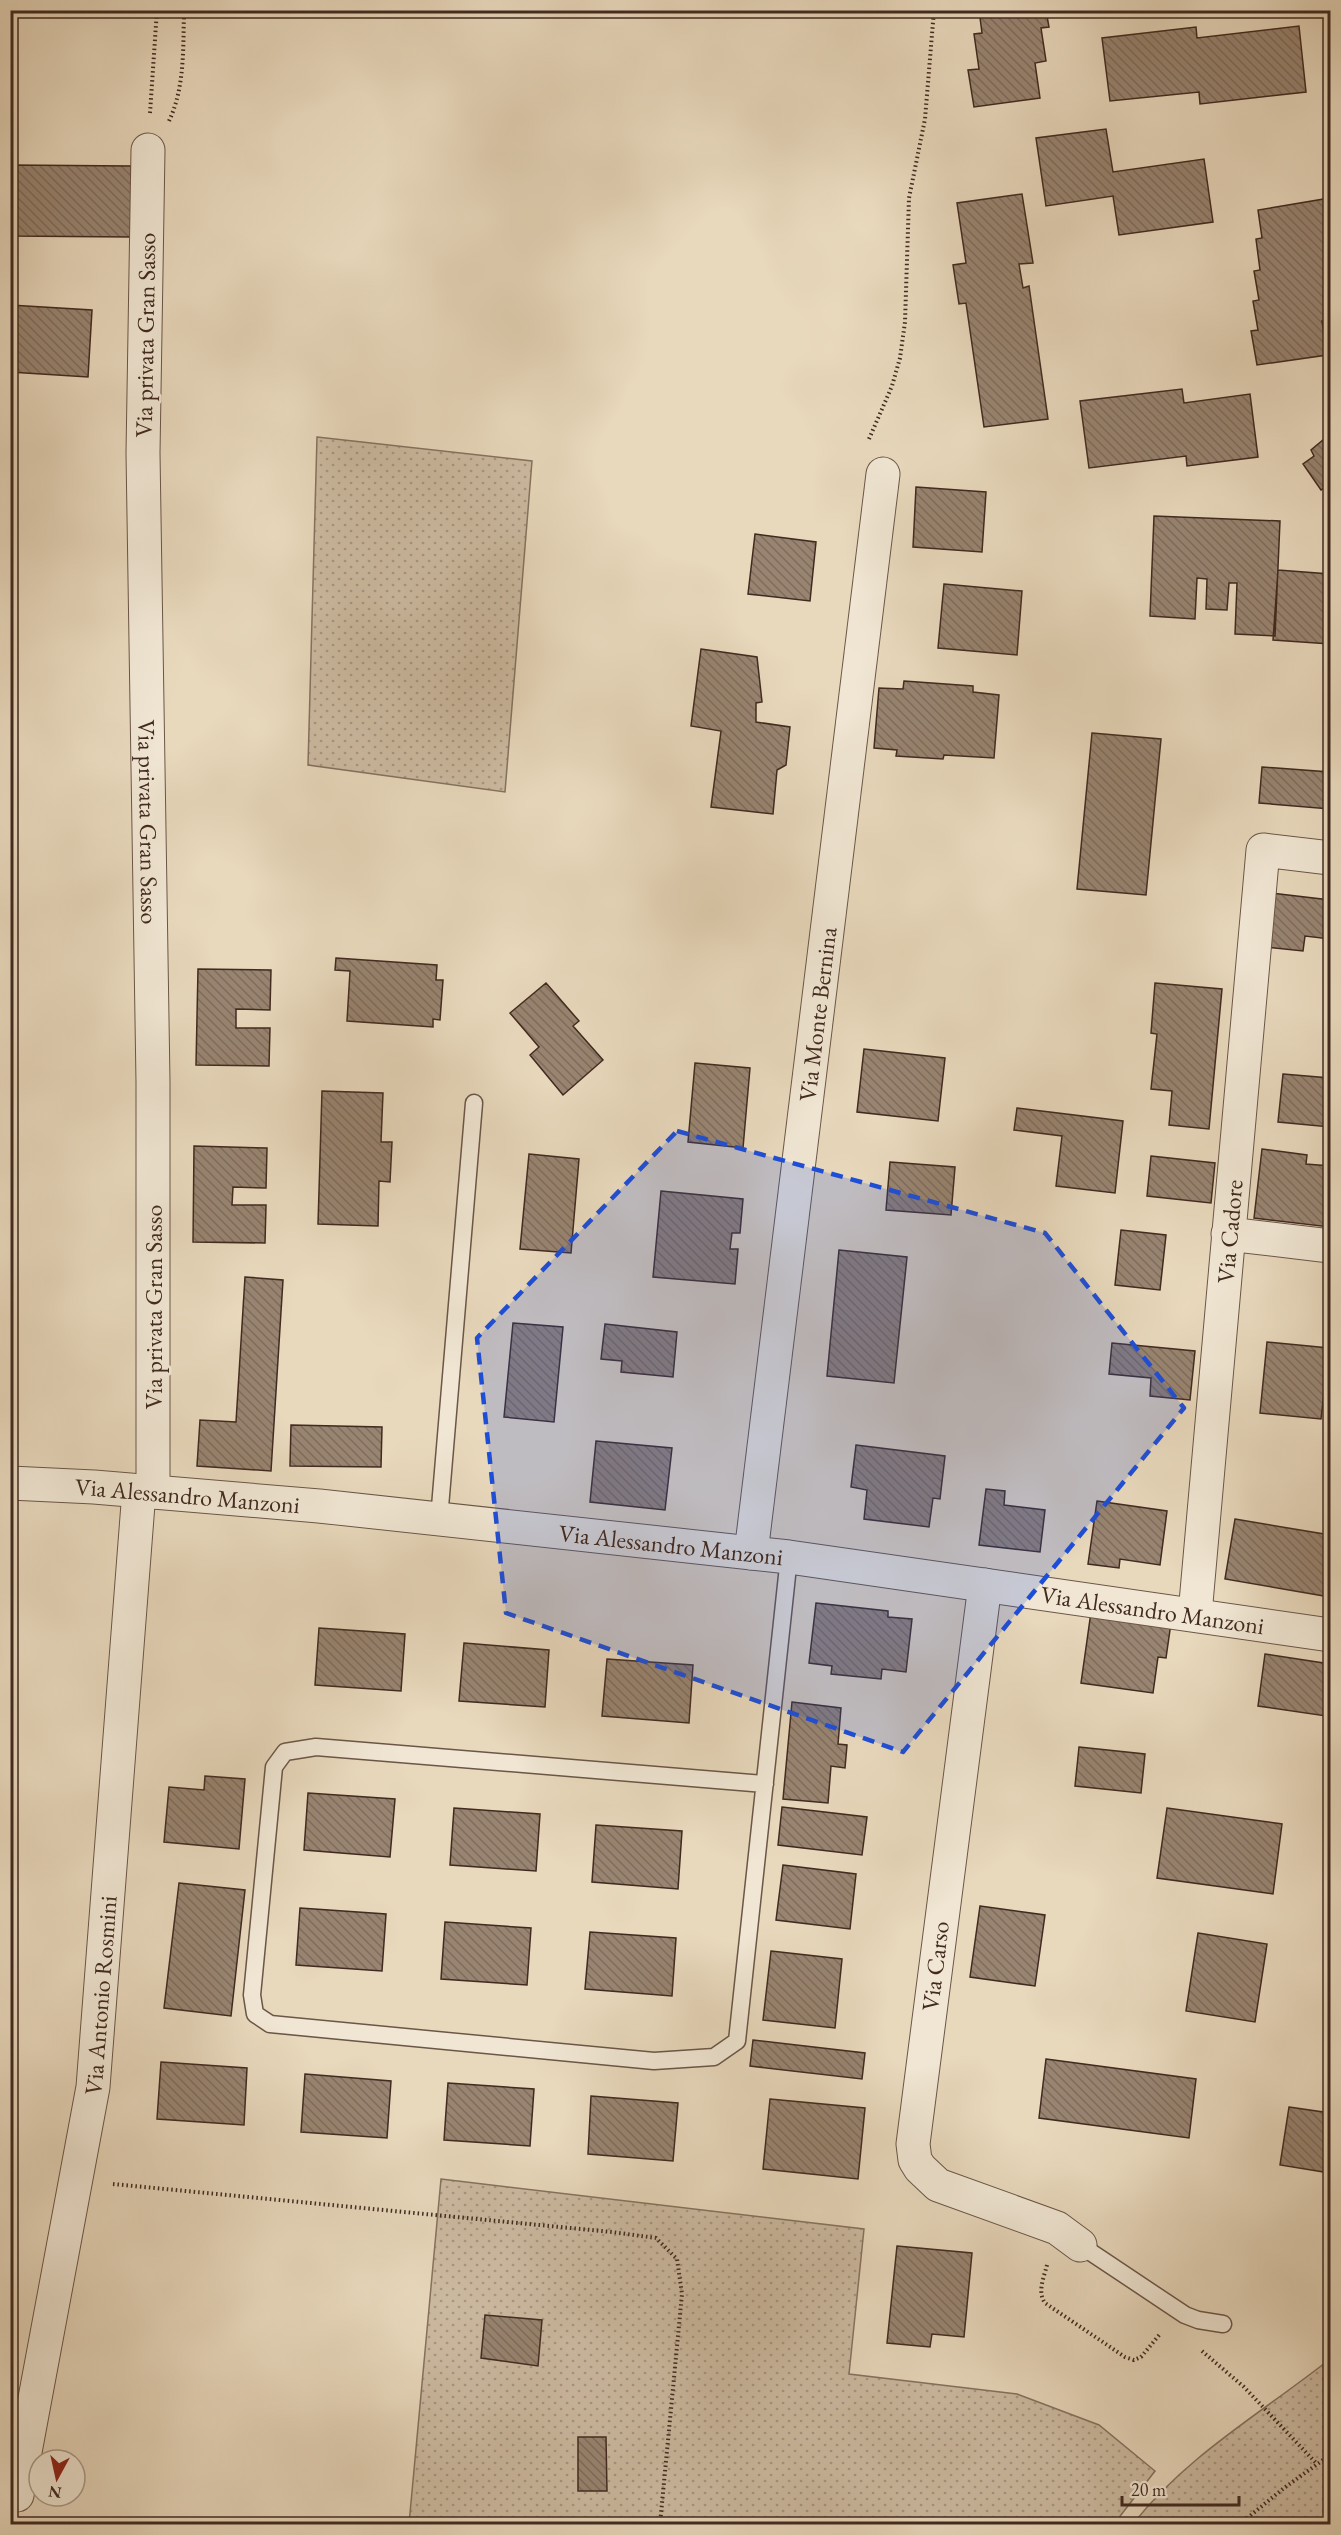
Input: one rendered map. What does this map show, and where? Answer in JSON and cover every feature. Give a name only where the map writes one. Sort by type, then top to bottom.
[{"type":"street","name":"Via privata Gran Sasso","points":[[146,1492],[153,1082],[143,453],[148,150]]},
{"type":"street","name":"Via Monte Bernina","points":[[751,1553],[883,474]]},
{"type":"street","name":"Via Cadore","points":[[1195,1614],[1227,1234],[1263,850],[1330,858]]},
{"type":"street","points":[[1227,1234],[1330,1246]]},
{"type":"street","name":"Via Alessandro Manzoni","points":[[10,1483],[319,1506],[789,1557],[1330,1635]]},
{"type":"street","name":"Via Antonio Rosmini","points":[[17,2495],[93,2087],[146,1492]]},
{"type":"street","name":"Via Carso","points":[[985,1585],[913,2144],[915,2160],[938,2185],[1069,2236]]},
{"type":"lane","points":[[439,1519],[474,1103]]},
{"type":"lane","points":[[765,1784],[316,1747],[285,1752],[274,1767],[252,1995],[255,2014],[270,2024],[642,2060],[714,2057],[737,2041],[765,1784],[789,1557]]},
{"type":"lane","points":[[1069,2236],[1185,2315],[1222,2324]]},
{"type":"path","points":[[148,150],[157,10]]},
{"type":"path","points":[[148,150],[163,135],[176,107],[182,75],[184,10]]},
{"type":"path","points":[[883,474],[875,466],[868,442],[892,386],[900,358],[905,322],[909,198],[925,119],[934,10]]},
{"type":"path","points":[[76,2180],[656,2238],[677,2259],[682,2294],[660,2524]]},
{"type":"path","points":[[1069,2236],[1041,2289],[1041,2298],[1045,2303],[1125,2357],[1134,2360],[1141,2357],[1159,2334],[1167,2333]]},
{"type":"path","points":[[1200,2350],[1244,2387],[1317,2464]]},
{"type":"path","points":[[1240,2524],[1330,2455]]},
{"type":"highlighted area","points":[[677,1131],[1045,1233],[1184,1408],[903,1752],[506,1613],[477,1338]]},
{"type":"shaded area","points":[[317,437],[532,461],[505,792],[308,765]]},
{"type":"shaded area","points":[[441,2179],[864,2229],[849,2374],[1017,2394],[1099,2425],[1155,2471],[1114,2524],[409,2524]]},
{"type":"shaded area","points":[[1330,2359],[1330,2524],[1133,2524],[1177,2477],[1201,2456]]},
{"type":"building","points":[[979,10],[1046,10],[1049,27],[1041,28],[1046,61],[1035,63],[1040,98],[974,107],[968,70],[979,69],[974,34],[982,33]]},
{"type":"building","points":[[1299,26],[1306,92],[1200,104],[1199,92],[1110,101],[1102,38],[1196,27],[1197,38]]},
{"type":"building","points":[[1106,129],[1113,172],[1204,159],[1213,222],[1119,235],[1113,196],[1046,206],[1036,138]]},
{"type":"building","points":[[10,165],[131,166],[131,237],[10,236]]},
{"type":"building","points":[[1022,194],[1033,263],[1019,264],[1023,288],[1029,286],[1048,419],[984,427],[966,303],[959,304],[953,265],[966,263],[957,203]]},
{"type":"building","points":[[1330,198],[1330,261],[1327,262],[1330,292],[1324,292],[1328,321],[1322,321],[1327,355],[1257,365],[1251,331],[1258,330],[1253,301],[1259,300],[1254,271],[1260,270],[1256,239],[1262,238],[1258,210]]},
{"type":"building","points":[[10,305],[92,310],[88,377],[10,372]]},
{"type":"building","points":[[1182,389],[1184,403],[1250,394],[1258,457],[1187,466],[1186,456],[1089,468],[1080,401]]},
{"type":"building","points":[[1330,434],[1330,485],[1321,490],[1303,464],[1314,456],[1311,450]]},
{"type":"building","points":[[916,487],[986,492],[982,552],[913,547]]},
{"type":"building","points":[[1154,516],[1280,521],[1275,636],[1235,634],[1237,583],[1229,583],[1227,610],[1206,609],[1207,579],[1197,578],[1195,619],[1150,616]]},
{"type":"building","points":[[755,534],[816,542],[810,601],[748,594]]},
{"type":"building","points":[[1278,570],[1330,574],[1330,644],[1273,640]]},
{"type":"building","points":[[944,584],[1022,591],[1017,655],[938,648]]},
{"type":"building","points":[[701,649],[757,657],[762,702],[756,703],[756,722],[790,727],[786,765],[777,770],[773,814],[711,807],[721,731],[691,726]]},
{"type":"building","points":[[904,681],[973,686],[973,692],[999,695],[994,758],[944,755],[943,759],[896,756],[897,750],[874,748],[879,688],[903,689]]},
{"type":"building","points":[[1092,733],[1161,739],[1146,895],[1077,889]]},
{"type":"building","points":[[1262,767],[1330,772],[1330,809],[1259,803]]},
{"type":"building","points":[[1271,893],[1330,900],[1330,939],[1305,936],[1303,951],[1265,947]]},
{"type":"building","points":[[336,958],[437,965],[436,980],[443,980],[440,1020],[433,1019],[433,1027],[347,1021],[350,971],[335,970]]},
{"type":"building","points":[[198,969],[271,970],[270,1010],[236,1009],[236,1028],[270,1028],[269,1066],[196,1065]]},
{"type":"building","points":[[546,983],[579,1021],[573,1026],[603,1060],[563,1095],[530,1055],[539,1047],[510,1013]]},
{"type":"building","points":[[1155,983],[1222,989],[1209,1129],[1169,1125],[1172,1091],[1151,1089],[1157,1034],[1151,1033]]},
{"type":"building","points":[[864,1049],[945,1058],[938,1121],[857,1112]]},
{"type":"building","points":[[695,1063],[750,1068],[743,1148],[688,1142]]},
{"type":"building","points":[[1283,1074],[1330,1078],[1330,1127],[1278,1122]]},
{"type":"building","points":[[322,1091],[383,1093],[381,1142],[392,1142],[390,1182],[379,1181],[378,1226],[318,1224]]},
{"type":"building","points":[[1017,1108],[1123,1121],[1115,1193],[1056,1186],[1062,1136],[1014,1130]]},
{"type":"building","points":[[194,1146],[267,1148],[266,1188],[233,1187],[232,1205],[266,1205],[265,1243],[193,1242]]},
{"type":"building","points":[[1262,1149],[1307,1155],[1306,1164],[1330,1166],[1330,1227],[1254,1218]]},
{"type":"building","points":[[529,1154],[579,1159],[571,1253],[520,1249]]},
{"type":"building","points":[[1151,1156],[1215,1163],[1211,1203],[1147,1196]]},
{"type":"building","points":[[890,1162],[955,1167],[951,1215],[886,1210]]},
{"type":"building","points":[[661,1191],[743,1199],[740,1233],[732,1233],[730,1249],[738,1249],[735,1284],[653,1277]]},
{"type":"building","points":[[1121,1230],[1166,1235],[1160,1290],[1115,1285]]},
{"type":"building","points":[[839,1250],[907,1257],[894,1383],[827,1376]]},
{"type":"building","points":[[245,1277],[283,1280],[271,1471],[197,1466],[200,1420],[236,1422]]},
{"type":"building","points":[[513,1323],[563,1327],[554,1422],[504,1417]]},
{"type":"building","points":[[605,1324],[677,1332],[673,1377],[621,1372],[622,1361],[601,1359]]},
{"type":"building","points":[[1267,1342],[1329,1348],[1321,1419],[1260,1413]]},
{"type":"building","points":[[1112,1343],[1195,1351],[1190,1400],[1150,1396],[1151,1378],[1109,1374]]},
{"type":"building","points":[[291,1425],[382,1427],[381,1467],[290,1466]]},
{"type":"building","points":[[596,1441],[672,1448],[665,1510],[590,1502]]},
{"type":"building","points":[[856,1445],[945,1456],[940,1499],[933,1498],[929,1527],[864,1519],[867,1490],[851,1487]]},
{"type":"building","points":[[986,1489],[1005,1491],[1004,1505],[1045,1510],[1040,1552],[979,1545]]},
{"type":"building","points":[[1097,1501],[1167,1511],[1160,1565],[1120,1559],[1119,1568],[1088,1564]]},
{"type":"building","points":[[1235,1519],[1330,1535],[1330,1597],[1225,1579]]},
{"type":"building","points":[[816,1603],[888,1611],[888,1617],[912,1619],[906,1672],[882,1669],[881,1679],[831,1674],[832,1666],[809,1663]]},
{"type":"building","points":[[1091,1612],[1171,1623],[1166,1658],[1158,1657],[1153,1693],[1081,1683]]},
{"type":"building","points":[[319,1628],[405,1634],[401,1691],[315,1685]]},
{"type":"building","points":[[464,1643],[549,1650],[545,1707],[459,1701]]},
{"type":"building","points":[[1265,1654],[1330,1664],[1330,1689],[1326,1716],[1258,1706]]},
{"type":"building","points":[[607,1659],[693,1665],[689,1723],[602,1716]]},
{"type":"building","points":[[792,1702],[841,1708],[838,1744],[847,1745],[845,1768],[831,1766],[828,1803],[783,1799]]},
{"type":"building","points":[[1079,1747],[1145,1754],[1141,1793],[1075,1786]]},
{"type":"building","points":[[205,1776],[245,1779],[239,1849],[164,1842],[169,1787],[204,1790]]},
{"type":"building","points":[[308,1793],[395,1799],[390,1857],[304,1850]]},
{"type":"building","points":[[782,1807],[867,1817],[862,1855],[778,1845]]},
{"type":"building","points":[[454,1808],[540,1814],[536,1871],[450,1865]]},
{"type":"building","points":[[1167,1808],[1282,1824],[1273,1894],[1157,1878]]},
{"type":"building","points":[[596,1825],[682,1831],[678,1889],[592,1882]]},
{"type":"building","points":[[783,1865],[856,1874],[850,1929],[776,1920]]},
{"type":"building","points":[[179,1883],[245,1890],[231,2016],[164,2008]]},
{"type":"building","points":[[980,1906],[1045,1915],[1035,1986],[970,1977]]},
{"type":"building","points":[[300,1908],[386,1914],[382,1971],[296,1965]]},
{"type":"building","points":[[445,1922],[531,1928],[527,1985],[441,1979]]},
{"type":"building","points":[[590,1932],[676,1938],[672,1996],[585,1989]]},
{"type":"building","points":[[1198,1933],[1267,1944],[1255,2022],[1186,2011]]},
{"type":"building","points":[[771,1951],[842,1959],[835,2028],[763,2020]]},
{"type":"building","points":[[753,2040],[865,2053],[862,2079],[750,2066]]},
{"type":"building","points":[[1046,2059],[1196,2079],[1189,2138],[1039,2118]]},
{"type":"building","points":[[161,2062],[247,2068],[244,2125],[157,2119]]},
{"type":"building","points":[[305,2074],[391,2081],[387,2138],[301,2132]]},
{"type":"building","points":[[448,2083],[534,2089],[530,2146],[444,2140]]},
{"type":"building","points":[[591,2096],[678,2103],[673,2161],[588,2154]]},
{"type":"building","points":[[770,2099],[865,2108],[858,2179],[763,2169]]},
{"type":"building","points":[[1289,2107],[1330,2113],[1330,2173],[1280,2165]]},
{"type":"building","points":[[897,2246],[972,2253],[964,2337],[932,2334],[930,2347],[887,2343]]},
{"type":"building","points":[[485,2315],[542,2320],[538,2366],[481,2358]]},
{"type":"building","points":[[578,2437],[606,2437],[607,2491],[578,2491]]}]
